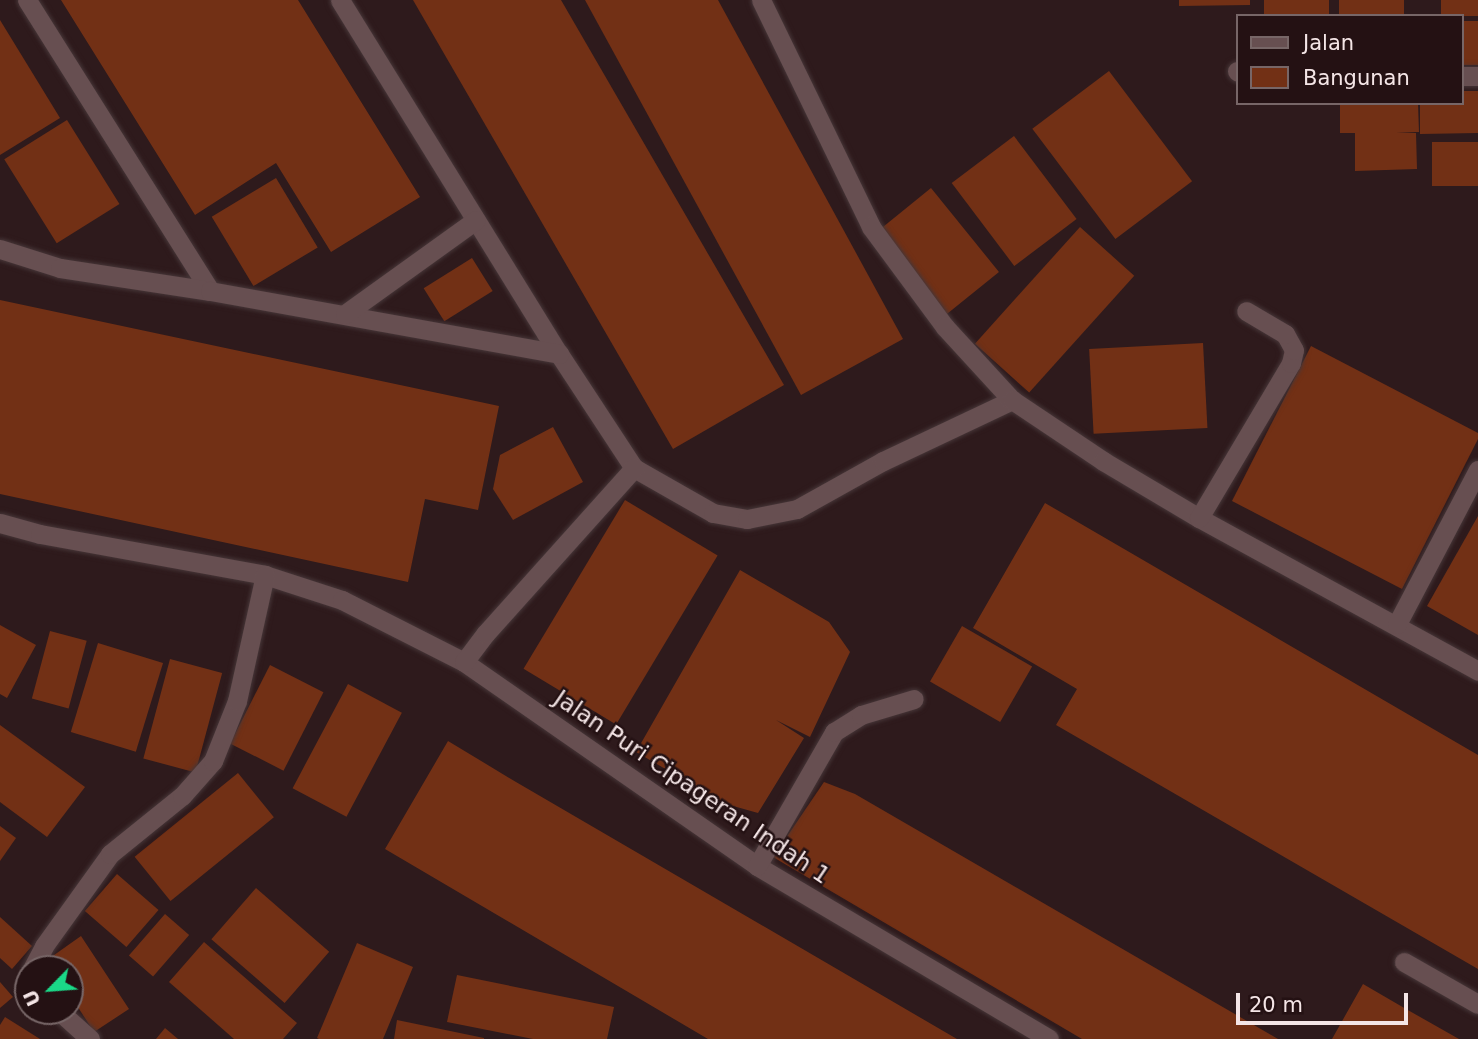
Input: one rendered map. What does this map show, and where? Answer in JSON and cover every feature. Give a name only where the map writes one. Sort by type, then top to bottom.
[{"type":"street","points":[[27,0],[210,291]]},
{"type":"street","points":[[340,0],[559,354],[634,468],[713,513],[747,519],[797,509],[883,461],[1012,400]]},
{"type":"street","points":[[761,0],[871,227],[945,327],[1012,400],[1103,461],[1199,519],[1397,624],[1478,671]]},
{"type":"street","points":[[345,314],[476,220]]},
{"type":"street","points":[[0,248],[60,268],[345,314],[559,354]]},
{"type":"street","points":[[1199,519],[1291,363],[1294,350],[1285,334],[1246,311]]},
{"type":"street","points":[[464,662],[486,633],[634,468]]},
{"type":"street","points":[[1397,624],[1478,470]]},
{"type":"street","name":"Jalan Puri Cipageran Indah 1","points":[[0,523],[40,534],[265,575],[342,600],[464,662],[757,866],[1049,1039]]},
{"type":"street","points":[[39,955],[110,854],[182,796],[213,761],[237,701],[265,575]]},
{"type":"street","points":[[757,866],[834,732],[861,715],[914,699]]},
{"type":"street","points":[[1404,962],[1478,1004]]},
{"type":"street","points":[[74,1025],[90,1039]]},
{"type":"building","points":[[61,0],[298,0],[420,197],[331,252],[276,163],[195,215]]},
{"type":"building","points":[[413,0],[561,0],[784,385],[673,449]]},
{"type":"building","points":[[585,0],[718,0],[903,339],[801,395]]},
{"type":"building","points":[[1179,0],[1250,0],[1250,5],[1179,6]]},
{"type":"building","points":[[1264,0],[1329,0],[1329,14],[1264,14]]},
{"type":"building","points":[[1339,0],[1404,0],[1404,14],[1339,14]]},
{"type":"building","points":[[1441,0],[1478,0],[1478,16],[1441,14]]},
{"type":"building","points":[[0,20],[60,118],[0,155]]},
{"type":"building","points":[[1464,21],[1478,21],[1478,65],[1464,65]]},
{"type":"building","points":[[1109,71],[1192,181],[1115,239],[1032,129]]},
{"type":"building","points":[[1464,91],[1478,91],[1478,133],[1420,134],[1420,105],[1464,105]]},
{"type":"building","points":[[1340,105],[1418,105],[1419,132],[1396,132],[1416,133],[1417,169],[1355,171],[1355,133],[1340,133]]},
{"type":"building","points":[[67,120],[119,204],[57,243],[4,159]]},
{"type":"building","points":[[1014,136],[1077,219],[1014,266],[952,183]]},
{"type":"building","points":[[1432,142],[1478,142],[1478,186],[1432,186]]},
{"type":"building","points":[[276,178],[318,247],[253,286],[212,217]]},
{"type":"building","points":[[931,188],[999,272],[947,314],[879,230]]},
{"type":"building","points":[[1080,227],[1134,276],[1029,393],[975,344]]},
{"type":"building","points":[[472,258],[493,291],[444,321],[424,288]]},
{"type":"building","points":[[0,300],[499,406],[478,510],[425,499],[408,582],[0,494]]},
{"type":"building","points":[[1203,343],[1207,428],[1094,434],[1089,349]]},
{"type":"building","points":[[1311,346],[1478,433],[1478,439],[1402,589],[1232,501]]},
{"type":"building","points":[[553,427],[583,482],[513,520],[493,489],[500,455]]},
{"type":"building","points":[[625,500],[718,556],[616,724],[524,669]]},
{"type":"building","points":[[1045,503],[1478,755],[1478,969],[1056,725],[1077,689],[973,628]]},
{"type":"building","points":[[1478,516],[1478,635],[1427,606]]},
{"type":"building","points":[[740,570],[829,622],[850,652],[810,737],[776,720],[804,738],[758,813],[726,804],[636,752]]},
{"type":"building","points":[[0,625],[36,645],[7,698],[0,694]]},
{"type":"building","points":[[962,626],[1032,666],[1000,722],[930,681]]},
{"type":"building","points":[[50,631],[87,641],[69,708],[32,699]]},
{"type":"building","points":[[98,643],[163,663],[136,752],[71,732]]},
{"type":"building","points":[[170,659],[222,673],[196,772],[143,758]]},
{"type":"building","points":[[270,665],[323,692],[284,771],[230,743]]},
{"type":"building","points":[[348,684],[402,713],[346,817],[293,788]]},
{"type":"building","points":[[0,725],[85,787],[47,837],[0,802]]},
{"type":"building","points":[[448,741],[957,1039],[708,1039],[385,849]]},
{"type":"building","points":[[238,773],[274,817],[171,901],[135,857]]},
{"type":"building","points":[[824,782],[855,794],[1278,1039],[1082,1039],[773,857]]},
{"type":"building","points":[[0,826],[16,838],[0,861]]},
{"type":"building","points":[[117,874],[159,910],[126,947],[85,911]]},
{"type":"building","points":[[256,888],[329,952],[285,1003],[211,939]]},
{"type":"building","points":[[165,914],[189,935],[153,977],[129,956]]},
{"type":"building","points":[[0,917],[32,946],[24,955],[14,955],[12,969],[0,958]]},
{"type":"building","points":[[81,936],[129,1009],[94,1032],[84,1017],[84,955],[54,955]]},
{"type":"building","points":[[204,942],[297,1023],[283,1039],[234,1039],[169,982]]},
{"type":"building","points":[[357,943],[413,967],[383,1039],[319,1039],[317,1038]]},
{"type":"building","points":[[457,975],[614,1007],[607,1039],[533,1039],[447,1022]]},
{"type":"building","points":[[0,982],[13,997],[0,1008]]},
{"type":"building","points":[[1363,984],[1406,1009],[1459,1039],[1332,1039]]},
{"type":"building","points":[[5,1017],[40,1039],[0,1039],[0,1025]]},
{"type":"building","points":[[397,1020],[484,1038],[484,1039],[394,1039]]},
{"type":"building","points":[[165,1028],[178,1039],[156,1039]]}]
